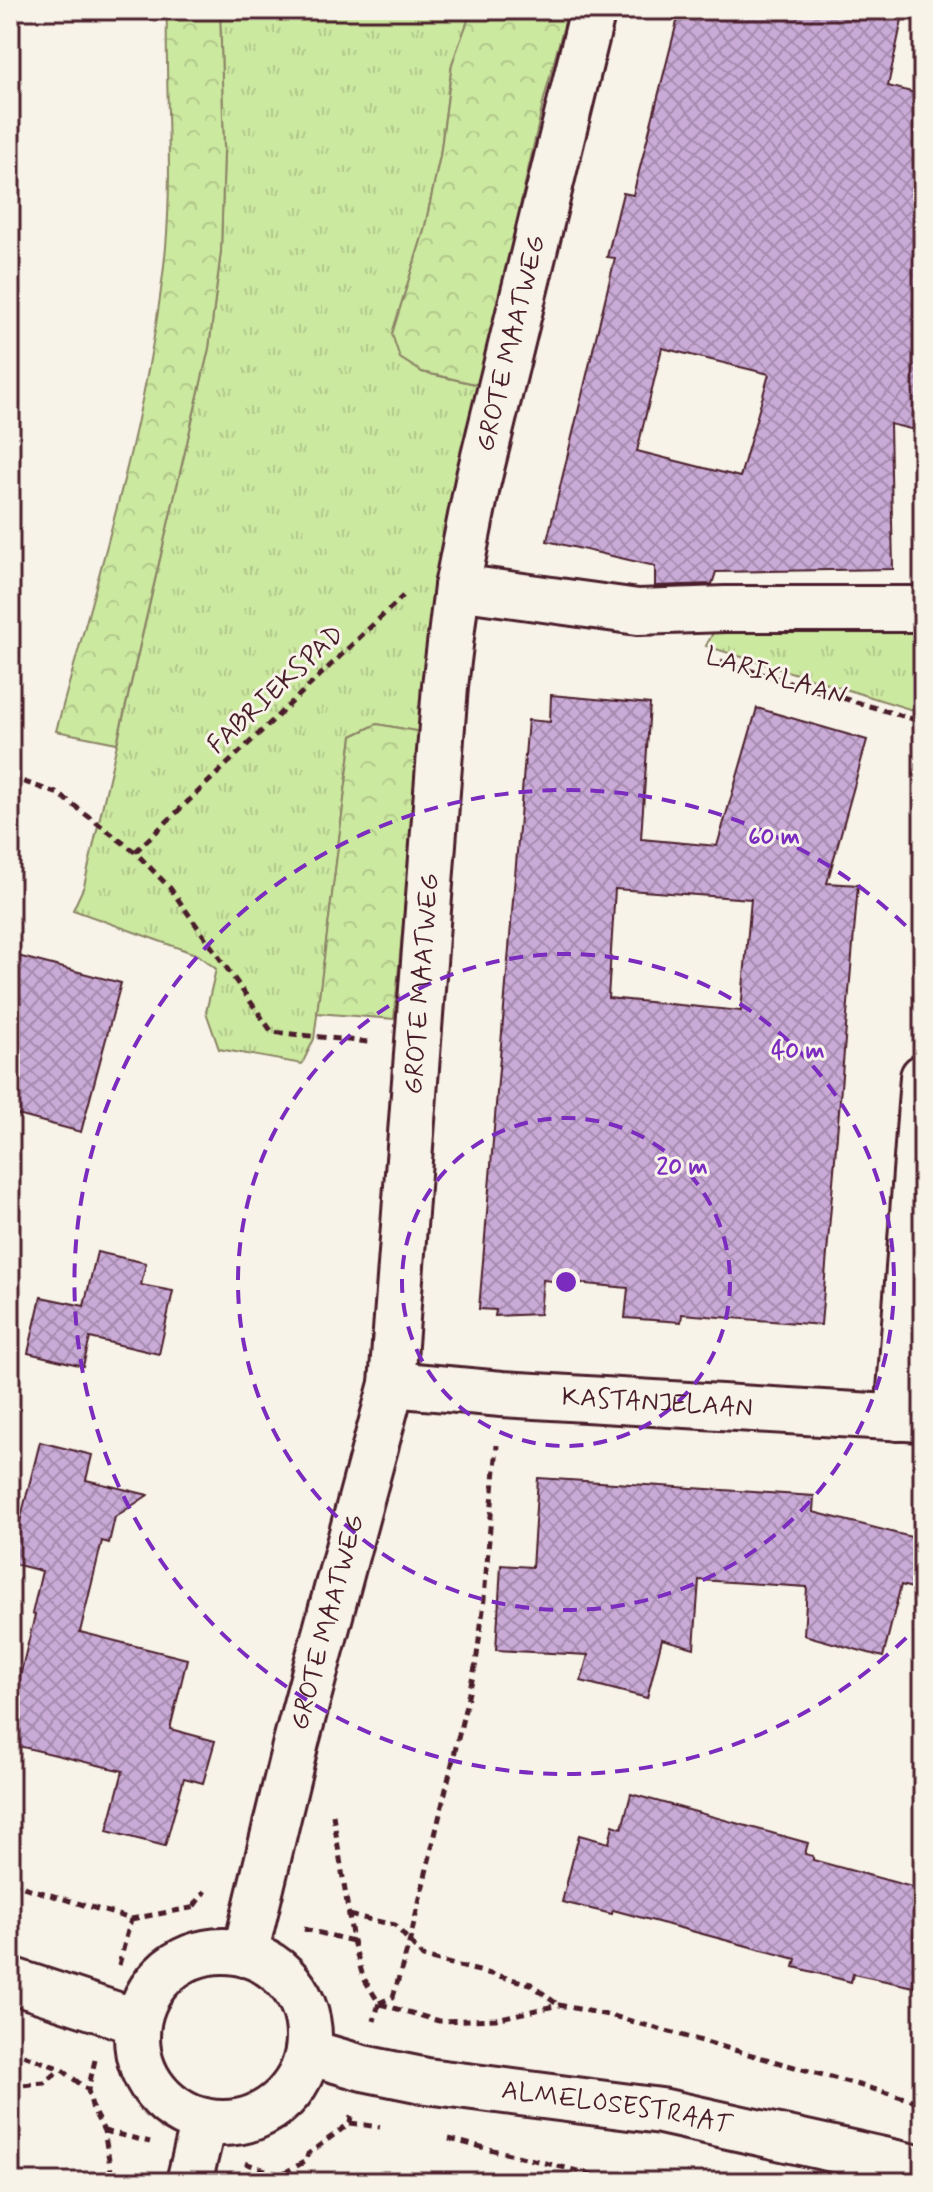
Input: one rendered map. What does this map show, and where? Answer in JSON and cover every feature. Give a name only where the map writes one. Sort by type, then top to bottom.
[{"type":"street","name":"GROTE MAATWEG","points":[[245,1954],[296,1742],[392,1384],[445,686],[457,587],[478,481],[593,10]]},
{"type":"street","name":"LARIXLAAN","points":[[457,587],[638,612],[923,609]]},
{"type":"street","points":[[910,1418],[923,1077]]},
{"type":"street","name":"KASTANJELAAN","points":[[392,1384],[502,1394],[910,1418]]},
{"type":"street","points":[[216,1951],[245,1954],[268,1964],[288,1980],[302,2002],[309,2026],[308,2052],[299,2078],[282,2100],[259,2116],[232,2123],[204,2121],[179,2111],[159,2095],[145,2073],[137,2048],[138,2022],[147,1995],[165,1973],[189,1959],[216,1951]]},
{"type":"street","points":[[10,1980],[138,2022]]},
{"type":"street","name":"ALMELOSESTRAAT","points":[[308,2052],[363,2068],[427,2081],[661,2111],[923,2169]]},
{"type":"street","points":[[189,2182],[204,2121]]},
{"type":"path","name":"FABRIEKSPAD","points":[[135,852],[409,589],[457,587]]},
{"type":"path","name":"LARIXLAAN","points":[[716,661],[923,722]]},
{"type":"path","points":[[10,777],[59,794],[135,852],[170,888],[272,1032],[418,1046]]},
{"type":"path","points":[[379,2003],[393,1997],[410,1940],[476,1663],[502,1394]]},
{"type":"path","points":[[332,1809],[349,1915],[363,1977],[379,2003],[439,2021],[496,2019],[559,2005],[613,2016],[923,2103]]},
{"type":"path","points":[[10,1883],[131,1919],[194,1906]]},
{"type":"path","points":[[349,1915],[395,1925],[423,1957],[531,1984],[559,2005]]},
{"type":"path","points":[[10,2050],[61,2069],[88,2090],[93,2110],[104,2131],[113,2182]]},
{"type":"path","points":[[10,2086],[45,2083],[61,2069]]},
{"type":"path","points":[[274,2182],[280,2175],[306,2161],[308,2154],[350,2123],[380,2127]]},
{"type":"path","points":[[441,2137],[622,2182]]},
{"type":"green space","points":[[167,10],[220,10],[224,151],[221,251],[209,348],[117,743],[56,731],[136,431],[158,309],[166,247],[169,187]]},
{"type":"green space","points":[[220,10],[472,10],[452,64],[440,156],[424,231],[392,334],[422,372],[480,385],[421,732],[377,724],[352,736],[314,1039],[302,1064],[219,1049],[206,1012],[216,969],[198,955],[73,910],[84,886],[209,348],[221,251],[224,151]]},
{"type":"green space","points":[[464,10],[568,10],[544,99],[480,385],[422,372],[400,358],[392,334],[424,231],[440,156],[452,64],[471,12]]},
{"type":"green space","points":[[923,618],[923,684],[919,712],[706,646],[713,633],[736,620]]},
{"type":"green space","points":[[377,724],[421,732],[394,1019],[317,1013],[352,736]]},
{"type":"building","points":[[680,10],[904,10],[888,86],[923,95],[923,432],[890,424],[893,569],[716,572],[712,584],[655,586],[655,566],[547,541],[615,258],[607,257],[623,193],[633,195]],"holes":[[[662,348],[769,374],[740,477],[637,451]]]},
{"type":"building","points":[[551,695],[650,704],[641,839],[717,846],[757,708],[867,740],[827,883],[858,885],[821,1325],[682,1314],[681,1322],[625,1318],[628,1288],[543,1280],[540,1314],[495,1316],[496,1310],[479,1309],[528,720],[550,722]],"holes":[[[615,889],[751,899],[741,1011],[608,998]]]},
{"type":"building","points":[[10,954],[121,983],[81,1132],[10,1113]]},
{"type":"building","points":[[97,1252],[146,1263],[141,1285],[173,1291],[159,1354],[90,1338],[83,1366],[28,1353],[41,1297],[84,1306]]},
{"type":"building","points":[[40,1442],[92,1455],[86,1480],[148,1495],[115,1517],[109,1543],[102,1541],[80,1632],[187,1659],[170,1729],[215,1741],[203,1783],[184,1778],[165,1846],[107,1831],[123,1771],[10,1744],[10,1717],[35,1615],[32,1614],[42,1571],[10,1563],[10,1518],[20,1521]]},
{"type":"building","points":[[538,1478],[814,1496],[813,1512],[923,1540],[923,1591],[901,1585],[883,1657],[804,1635],[807,1587],[699,1580],[694,1648],[662,1639],[647,1698],[581,1681],[588,1655],[496,1650],[501,1565],[532,1567]]},
{"type":"building","points":[[631,1794],[808,1843],[805,1854],[813,1856],[813,1860],[923,1890],[923,1989],[853,1974],[851,1982],[794,1967],[796,1959],[613,1910],[612,1914],[562,1902],[579,1835],[609,1843],[613,1825],[622,1828]]}]
